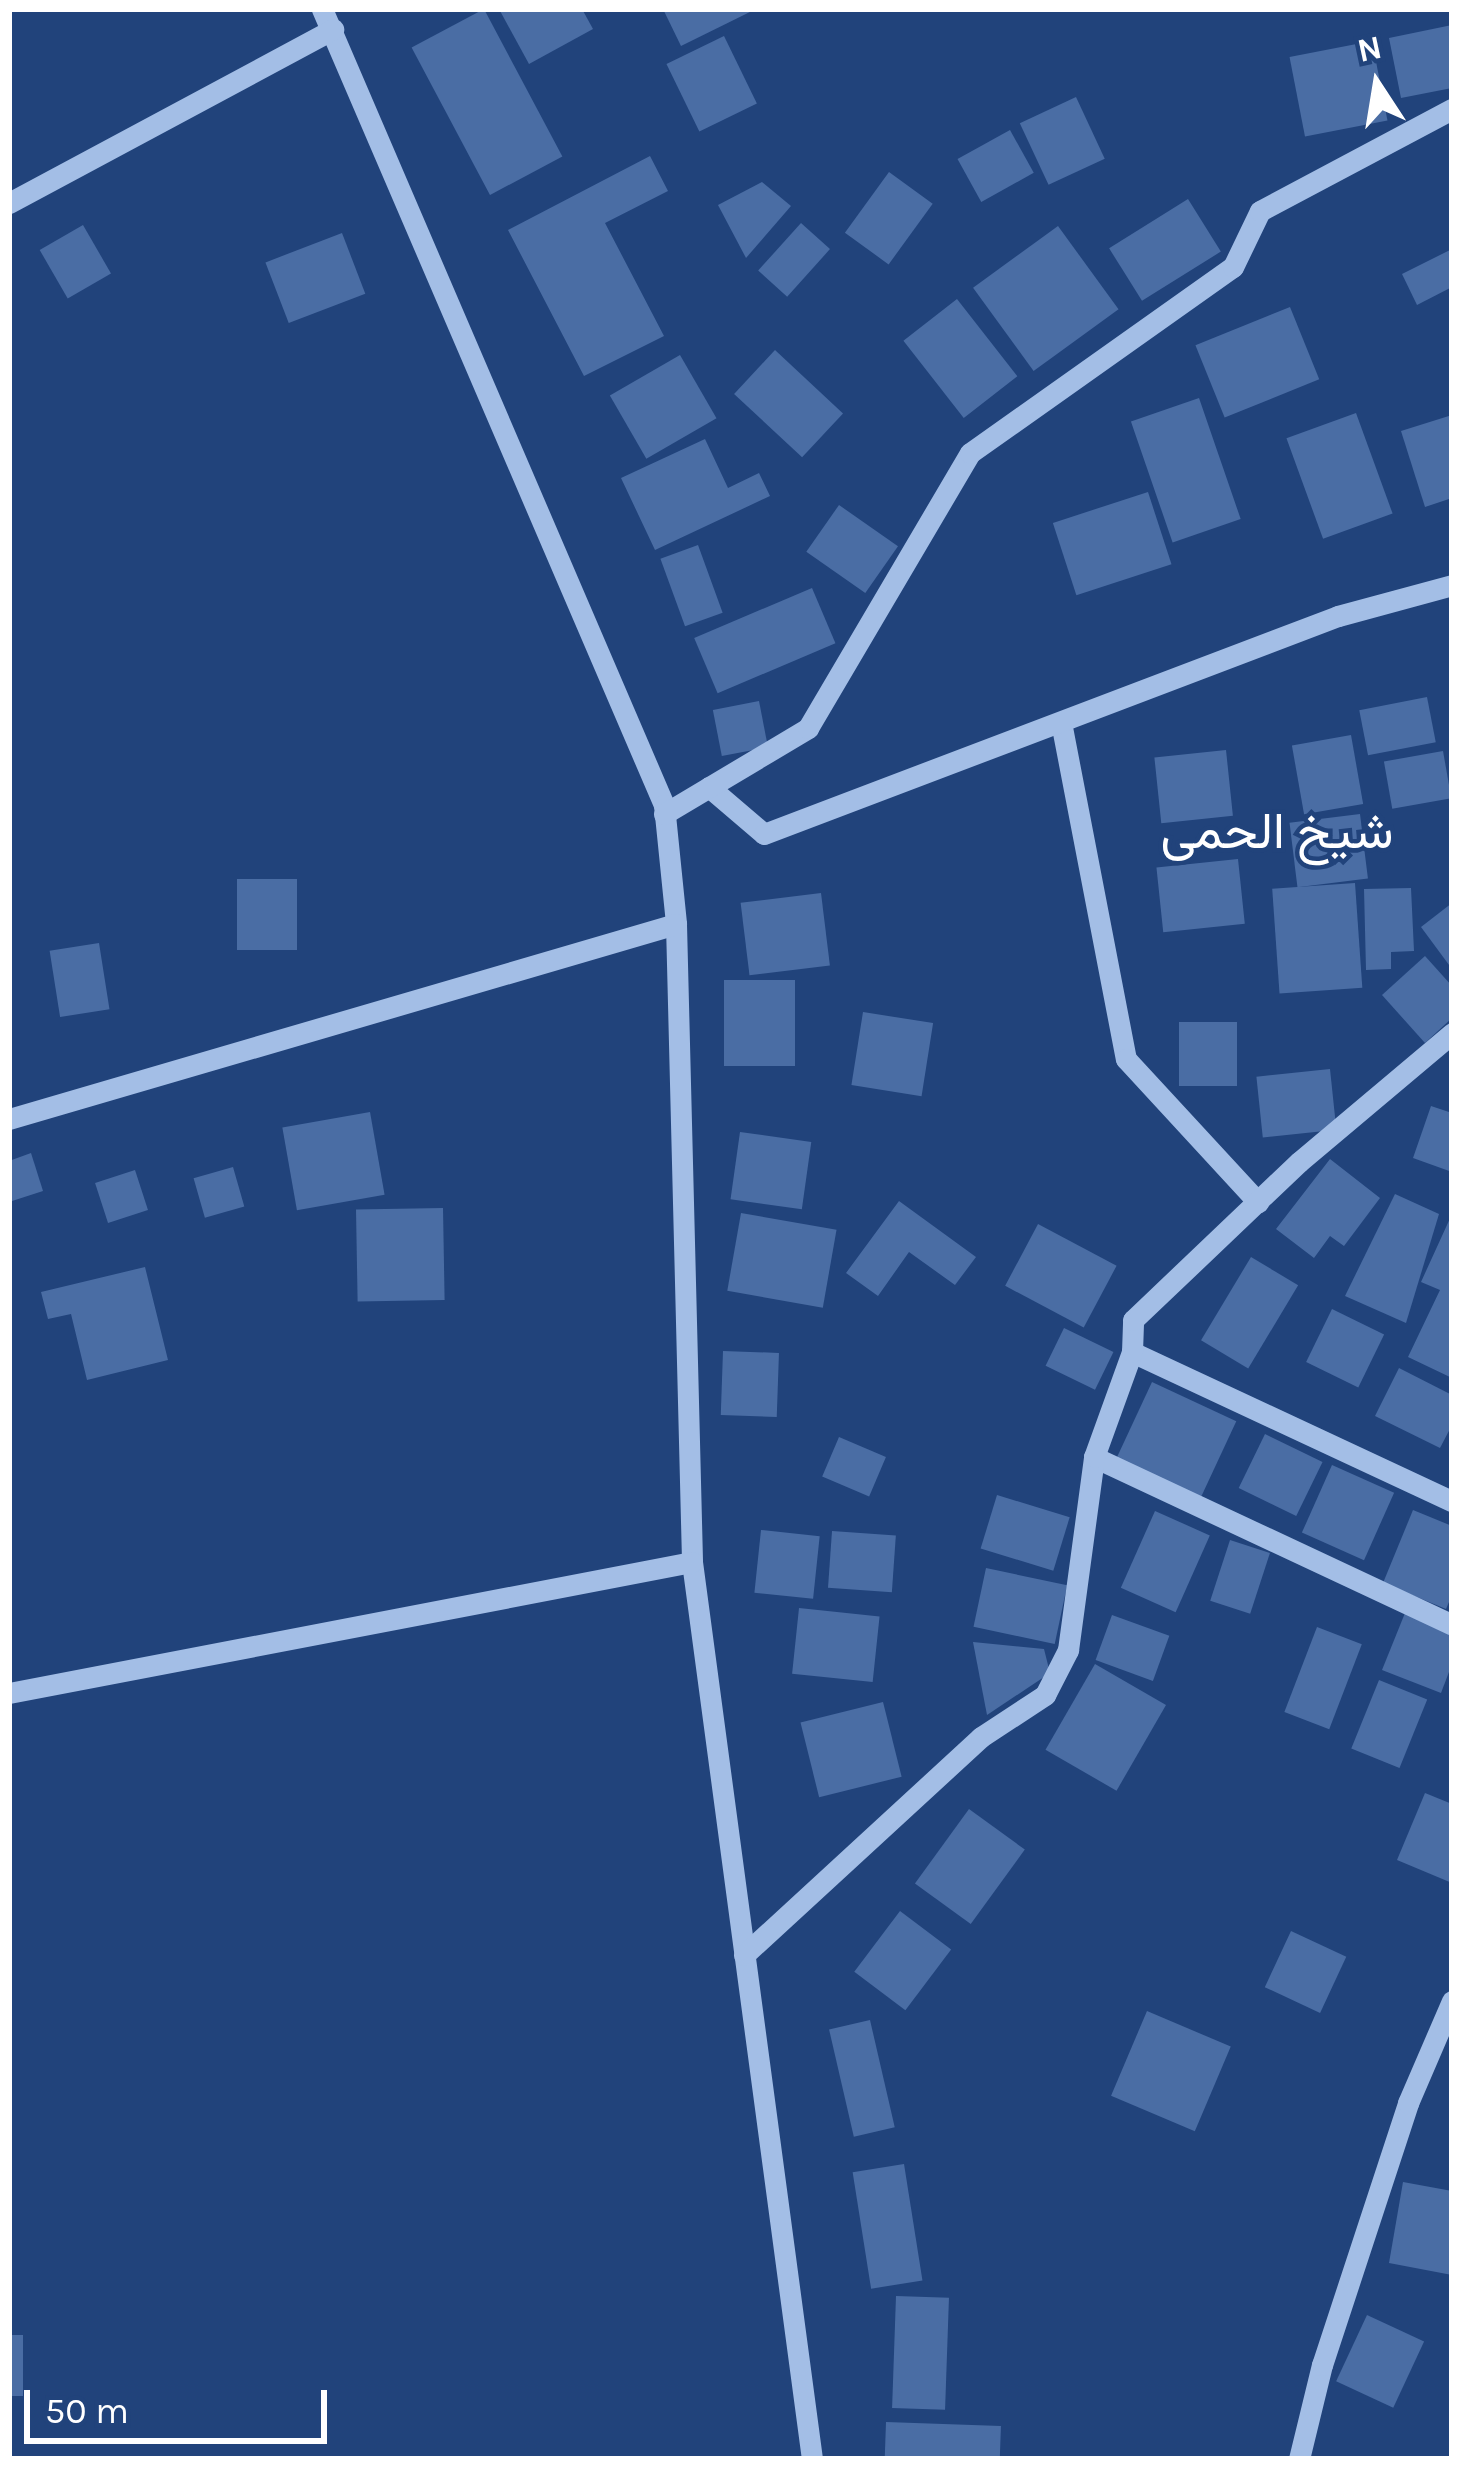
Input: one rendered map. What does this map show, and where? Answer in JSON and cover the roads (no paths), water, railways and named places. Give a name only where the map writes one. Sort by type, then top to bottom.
[{"type":"street","points":[[9,203],[327,19],[664,814],[676,924],[692,1562],[812,2459]]},
{"type":"street","points":[[664,814],[808,728],[970,453],[1233,267],[1260,211],[1452,109]]},
{"type":"street","points":[[709,787],[764,834],[1338,616],[1452,585]]},
{"type":"street","points":[[1061,722],[1126,1059],[1258,1202]]},
{"type":"street","points":[[9,1119],[676,924]]},
{"type":"street","points":[[744,1954],[981,1736],[1046,1695],[1068,1650],[1094,1457],[1132,1352],[1133,1320],[1258,1202],[1452,1033]]},
{"type":"street","points":[[1132,1352],[1452,1501]]},
{"type":"street","points":[[1094,1457],[1452,1624]]},
{"type":"street","points":[[9,1694],[692,1562]]},
{"type":"street","points":[[1299,2459],[1322,2365],[1408,2102],[1452,2001]]},
{"type":"district","name":"شيخ الحمى","points":[[1277,831]]}]
